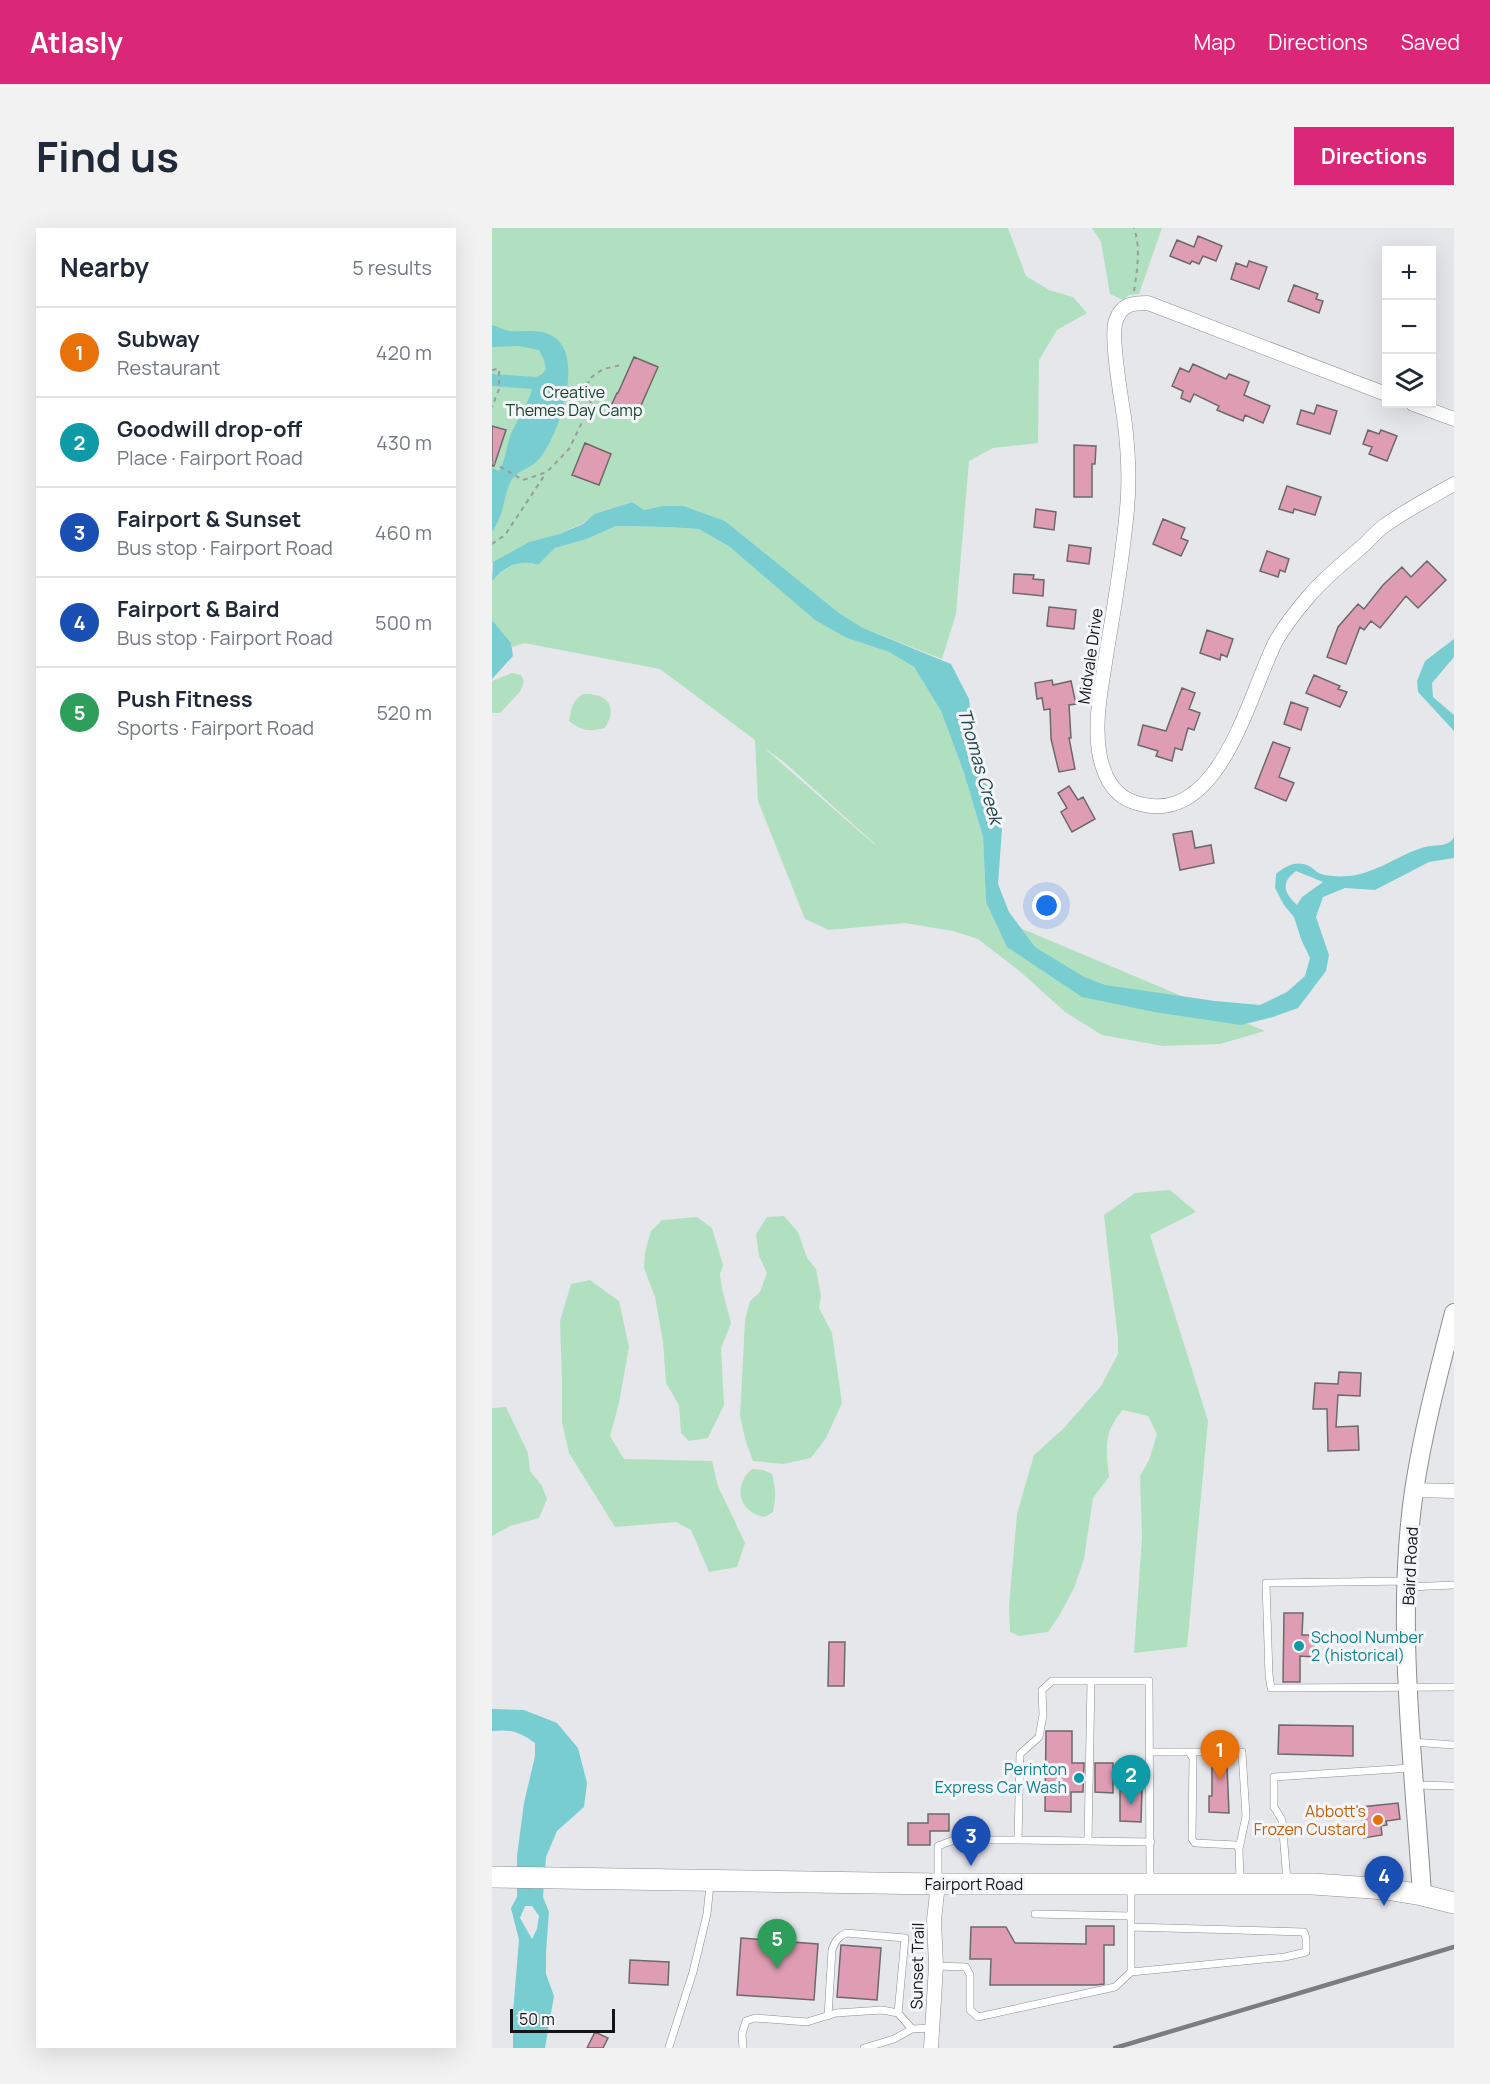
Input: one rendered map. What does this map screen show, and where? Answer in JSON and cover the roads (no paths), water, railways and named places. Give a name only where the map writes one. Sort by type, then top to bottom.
[{"type":"main road","name":"Fairport Road","points":[[496,1877],[938,1884],[1287,1883],[1346,1885],[1422,1895],[1454,1903]]},
{"type":"street","name":"Midvale Drive","points":[[1382,392],[1148,303],[1132,303],[1124,306],[1114,322],[1115,351],[1129,468],[1128,506],[1098,718],[1098,741],[1102,768],[1108,781],[1123,798],[1161,806],[1183,799],[1203,785],[1236,736],[1276,640],[1309,595],[1330,573],[1384,526],[1454,484]]},
{"type":"street","points":[[1424,408],[1454,419]]},
{"type":"street","name":"Baird Road","points":[[1422,1895],[1409,1687],[1407,1584],[1414,1490],[1454,1313]]},
{"type":"street","points":[[1414,1490],[1454,1491]]},
{"type":"street","name":"Sunset Trail","points":[[931,2048],[936,1966],[934,1920],[938,1884]]},
{"type":"lane","points":[[1454,1585],[1266,1583],[1271,1688],[1454,1687]]},
{"type":"lane","points":[[1018,1840],[1020,1754],[1039,1737],[1043,1715],[1042,1690],[1052,1681],[1149,1681],[1151,1842],[1131,1916],[1131,1972]]},
{"type":"lane","points":[[1088,1841],[1091,1681]]},
{"type":"lane","points":[[1412,1742],[1454,1745]]},
{"type":"lane","points":[[1150,1752],[1242,1752],[1246,1816],[1239,1849],[1240,1884]]},
{"type":"lane","points":[[1190,1752],[1193,1758],[1192,1839],[1195,1843],[1236,1845],[1239,1849]]},
{"type":"lane","points":[[1287,1883],[1282,1820],[1274,1807],[1274,1777],[1414,1777],[1454,1786]]},
{"type":"lane","points":[[938,1884],[938,1845],[954,1840],[1151,1842]]},
{"type":"lane","points":[[669,2047],[693,1972],[707,1914],[711,1881]]},
{"type":"lane","points":[[1035,1914],[1131,1916]]},
{"type":"lane","points":[[936,1966],[966,1967],[970,1976],[970,2010],[978,2017],[1115,1987],[1131,1972],[1285,1957],[1306,1952],[1304,1932],[1131,1927]]},
{"type":"lane","points":[[828,2016],[832,1950],[839,1936],[846,1934],[905,1938],[898,2013]]},
{"type":"lane","points":[[743,2048],[742,2034],[746,2020],[755,2018],[807,2022],[836,2013],[882,2010],[898,2013],[912,2029]]},
{"type":"lane","points":[[864,2048],[912,2029],[932,2028]]},
{"type":"water","points":[[492,325],[509,331],[538,331],[554,337],[563,347],[568,361],[568,378],[561,416],[547,448],[539,459],[511,481],[492,532],[492,468],[499,471],[511,434],[532,389],[492,386],[492,374],[536,377],[546,369],[539,350],[519,346],[492,347]]},
{"type":"water","points":[[632,502],[644,510],[662,506],[683,506],[725,521],[839,613],[863,628],[951,664],[969,699],[975,752],[1002,829],[998,884],[1009,912],[1035,947],[1084,977],[1105,985],[1260,1005],[1287,992],[1305,976],[1310,958],[1294,917],[1275,888],[1276,874],[1287,866],[1300,864],[1327,875],[1341,876],[1368,872],[1415,850],[1448,843],[1454,837],[1454,858],[1429,862],[1375,890],[1345,888],[1323,897],[1316,917],[1329,955],[1326,971],[1298,1008],[1241,1025],[1154,1012],[1082,997],[1007,947],[986,902],[983,837],[964,773],[941,711],[914,667],[889,652],[847,638],[815,620],[730,547],[699,529],[616,526],[587,539],[555,548],[538,565],[519,563],[513,565],[502,571],[492,581],[493,562],[529,542],[559,534],[583,524],[594,514]],"holes":[[[1296,871],[1323,882],[1302,897],[1297,905],[1289,896],[1286,887],[1288,879]]]},
{"type":"water","points":[[492,620],[511,643],[513,656],[492,679]]},
{"type":"water","points":[[1454,639],[1454,657],[1432,683],[1433,697],[1454,715],[1454,731],[1418,692],[1417,681],[1425,661]]},
{"type":"water","points":[[492,1709],[524,1710],[557,1723],[578,1748],[587,1783],[584,1807],[557,1831],[546,1857],[543,1897],[549,1912],[546,1974],[554,1996],[545,2048],[513,2048],[513,2012],[519,1940],[511,1908],[517,1897],[517,1856],[524,1803],[535,1756],[535,1743],[515,1732],[492,1731]],"holes":[[[525,1906],[532,1906],[539,1916],[537,1929],[532,1939],[520,1918]]]},
{"type":"railway","points":[[1115,2048],[1454,1947]]},
{"type":"place","name":"School Number 2 (historical)","points":[[1299,1646]]},
{"type":"place","name":"Perinton Express Car Wash","points":[[1079,1778]]},
{"type":"place","name":"Subway","points":[[1220,1780]]},
{"type":"place","name":"Goodwill drop-off","points":[[1131,1805]]},
{"type":"place","name":"Abbott's Frozen Custard","points":[[1378,1820]]},
{"type":"place","name":"Fairport & Sunset","points":[[971,1866]]},
{"type":"place","name":"Fairport & Baird","points":[[1384,1906]]},
{"type":"place","name":"Push Fitness","points":[[777,1969]]},
{"type":"park label","name":"Creative Themes Day Camp","points":[[574,401]]},
{"type":"water label","name":"Thomas Creek","points":[[981,766]]}]
